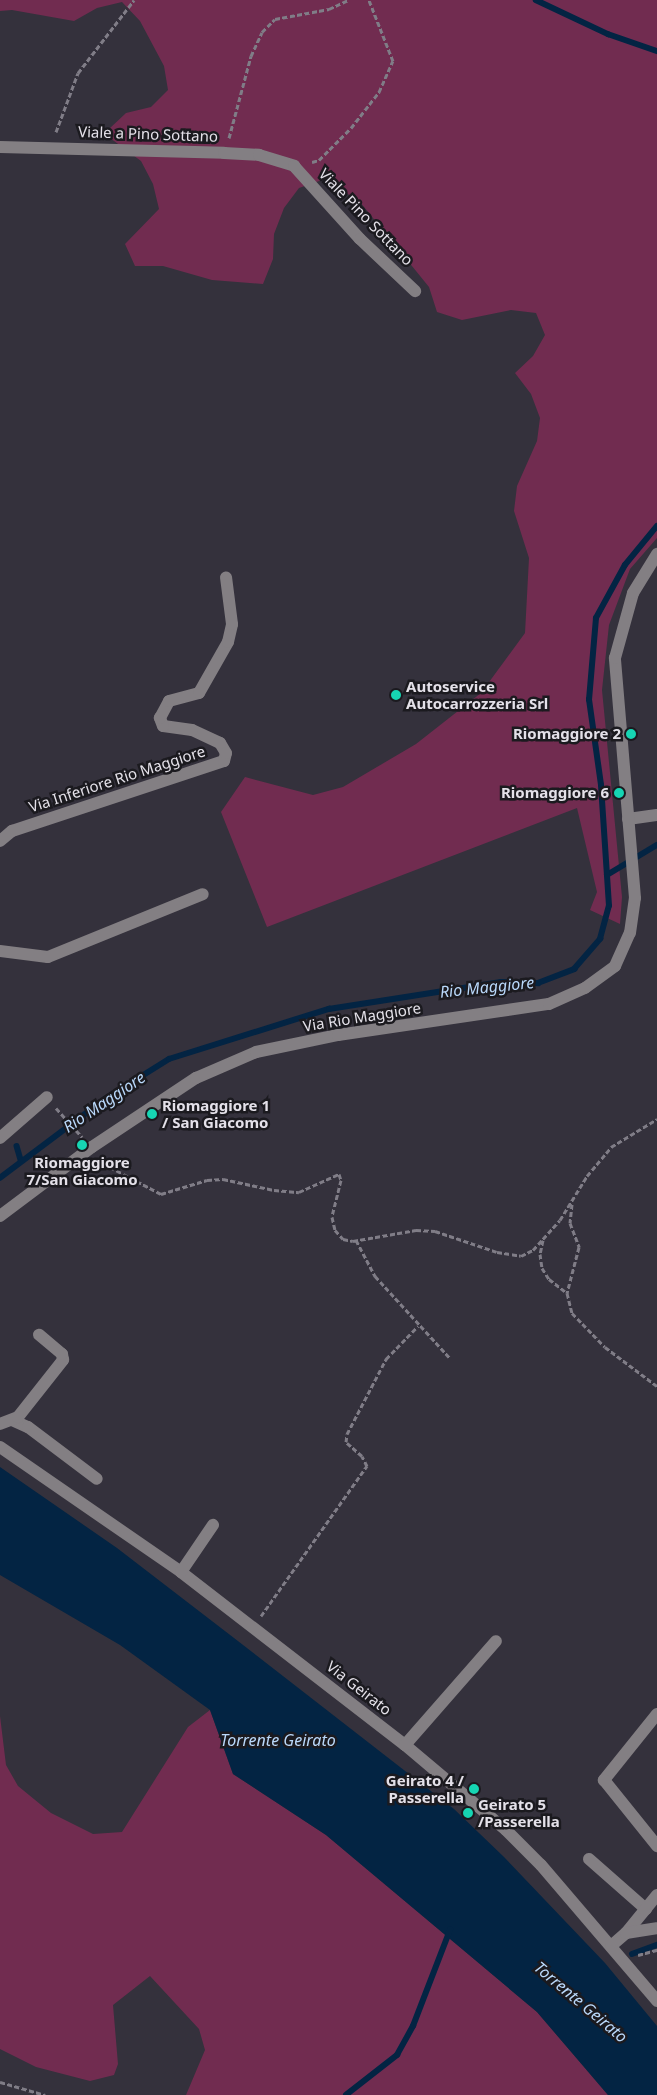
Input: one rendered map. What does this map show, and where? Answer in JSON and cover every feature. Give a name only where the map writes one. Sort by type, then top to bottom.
[{"type":"street","name":"Viale a Pino Sottano","points":[[0,147],[51,147],[259,155],[294,166]]},
{"type":"street","name":"Viale Pino Sottano","points":[[294,166],[360,239],[415,290]]},
{"type":"street","name":"Via Rio Maggiore","points":[[0,1216],[92,1147],[196,1078],[256,1052],[338,1036],[550,1004],[568,998],[600,979],[616,966],[624,952],[635,912],[615,658],[633,593],[657,554]]},
{"type":"street","name":"Via Inferiore Rio Maggiore","points":[[0,841],[12,831],[224,761],[226,753],[220,743],[192,730],[164,726],[160,718],[169,701],[199,693],[228,642],[232,624],[226,577]]},
{"type":"street","points":[[628,819],[657,815]]},
{"type":"street","points":[[0,951],[48,957],[203,894]]},
{"type":"street","points":[[0,1138],[47,1097]]},
{"type":"street","points":[[6,1422],[63,1360],[62,1354],[39,1334]]},
{"type":"street","points":[[6,1422],[28,1426],[97,1479]]},
{"type":"street","name":"Via Geirato","points":[[0,1447],[181,1572],[405,1745],[541,1865],[657,2001]]},
{"type":"street","points":[[181,1572],[213,1525]]},
{"type":"street","points":[[405,1745],[496,1642]]},
{"type":"street","points":[[657,1714],[604,1780],[657,1846]]},
{"type":"street","points":[[589,1859],[646,1909]]},
{"type":"street","points":[[611,1946],[626,1933],[657,1895]]},
{"type":"street","points":[[626,1933],[657,1928]]},
{"type":"path","points":[[51,147],[78,74],[134,0]]},
{"type":"path","points":[[224,153],[240,104],[251,56],[262,32],[275,19],[329,9],[348,0]]},
{"type":"path","points":[[294,166],[319,160],[351,128],[379,92],[393,61],[369,0]]},
{"type":"path","points":[[57,1108],[82,1136]]},
{"type":"path","points":[[110,1166],[161,1194],[207,1180],[223,1179],[274,1190],[300,1192],[339,1174],[341,1180],[333,1206],[333,1223],[343,1239],[356,1240],[424,1230],[521,1256],[533,1250],[544,1237],[573,1200],[587,1176],[611,1147],[657,1119]]},
{"type":"path","points":[[573,1200],[570,1223],[579,1253],[567,1293],[569,1307],[578,1320],[605,1347],[657,1386]]},
{"type":"path","points":[[544,1237],[540,1254],[542,1268],[549,1279],[567,1293]]},
{"type":"path","points":[[356,1240],[375,1276],[418,1326],[449,1357]]},
{"type":"path","points":[[254,1627],[367,1466],[362,1456],[346,1442],[347,1434],[386,1359],[418,1326]]},
{"type":"path","points":[[0,2082],[45,2095]]},
{"type":"shaded area","points":[[0,0],[657,0],[657,538],[630,569],[609,625],[602,690],[622,897],[620,924],[590,910],[597,892],[577,808],[267,927],[221,812],[245,777],[313,795],[343,787],[416,744],[481,693],[525,633],[529,558],[514,511],[517,486],[537,441],[540,418],[531,394],[515,373],[533,356],[545,335],[536,313],[511,310],[462,320],[437,312],[429,287],[360,202],[325,179],[299,188],[284,208],[274,234],[273,259],[263,284],[212,280],[163,266],[135,266],[125,244],[159,209],[153,184],[141,161],[110,138],[109,129],[126,113],[151,107],[168,90],[164,66],[140,21],[122,2],[97,8],[74,21],[12,10],[0,11]]},
{"type":"shaded area","points":[[210,1710],[233,1774],[326,1835],[537,2012],[608,2095],[186,2095],[205,2050],[199,2029],[150,1976],[113,2005],[118,2064],[114,2075],[90,2081],[36,2067],[0,2049],[0,1716],[6,1765],[18,1786],[51,1813],[93,1834],[122,1832],[188,1727]]},
{"type":"water","name":"Torrente Geirato","points":[[0,1467],[117,1548],[454,1809],[504,1857],[605,1963],[657,2026],[657,2095],[608,2095],[537,2012],[326,1835],[233,1774],[210,1710],[120,1645],[0,1575]]},
{"type":"waterway","points":[[536,0],[608,34],[657,51]]},
{"type":"waterway","name":"Rio Maggiore","points":[[0,1178],[105,1099],[169,1059],[329,1009],[501,982],[538,983],[574,969],[600,939],[609,906],[601,785],[589,700],[596,618],[625,565],[657,526]]},
{"type":"waterway","points":[[607,875],[657,845]]},
{"type":"waterway","points":[[17,1146],[21,1160]]},
{"type":"waterway","points":[[346,2095],[397,2055],[413,2026],[450,1930]]},
{"type":"waterway","points":[[632,1954],[657,1945]]},
{"type":"place","name":"Autoservice Autocarrozzeria Srl","points":[[396,695]]},
{"type":"place","name":"Riomaggiore 2","points":[[631,734]]},
{"type":"place","name":"Riomaggiore 6","points":[[619,793]]},
{"type":"place","name":"Riomaggiore 1 / San Giacomo","points":[[152,1114]]},
{"type":"place","name":"Riomaggiore 7/San Giacomo","points":[[82,1145]]},
{"type":"place","name":"Geirato 4 / Passerella","points":[[474,1789]]},
{"type":"place","name":"Geirato 5 /Passerella","points":[[468,1813]]}]
